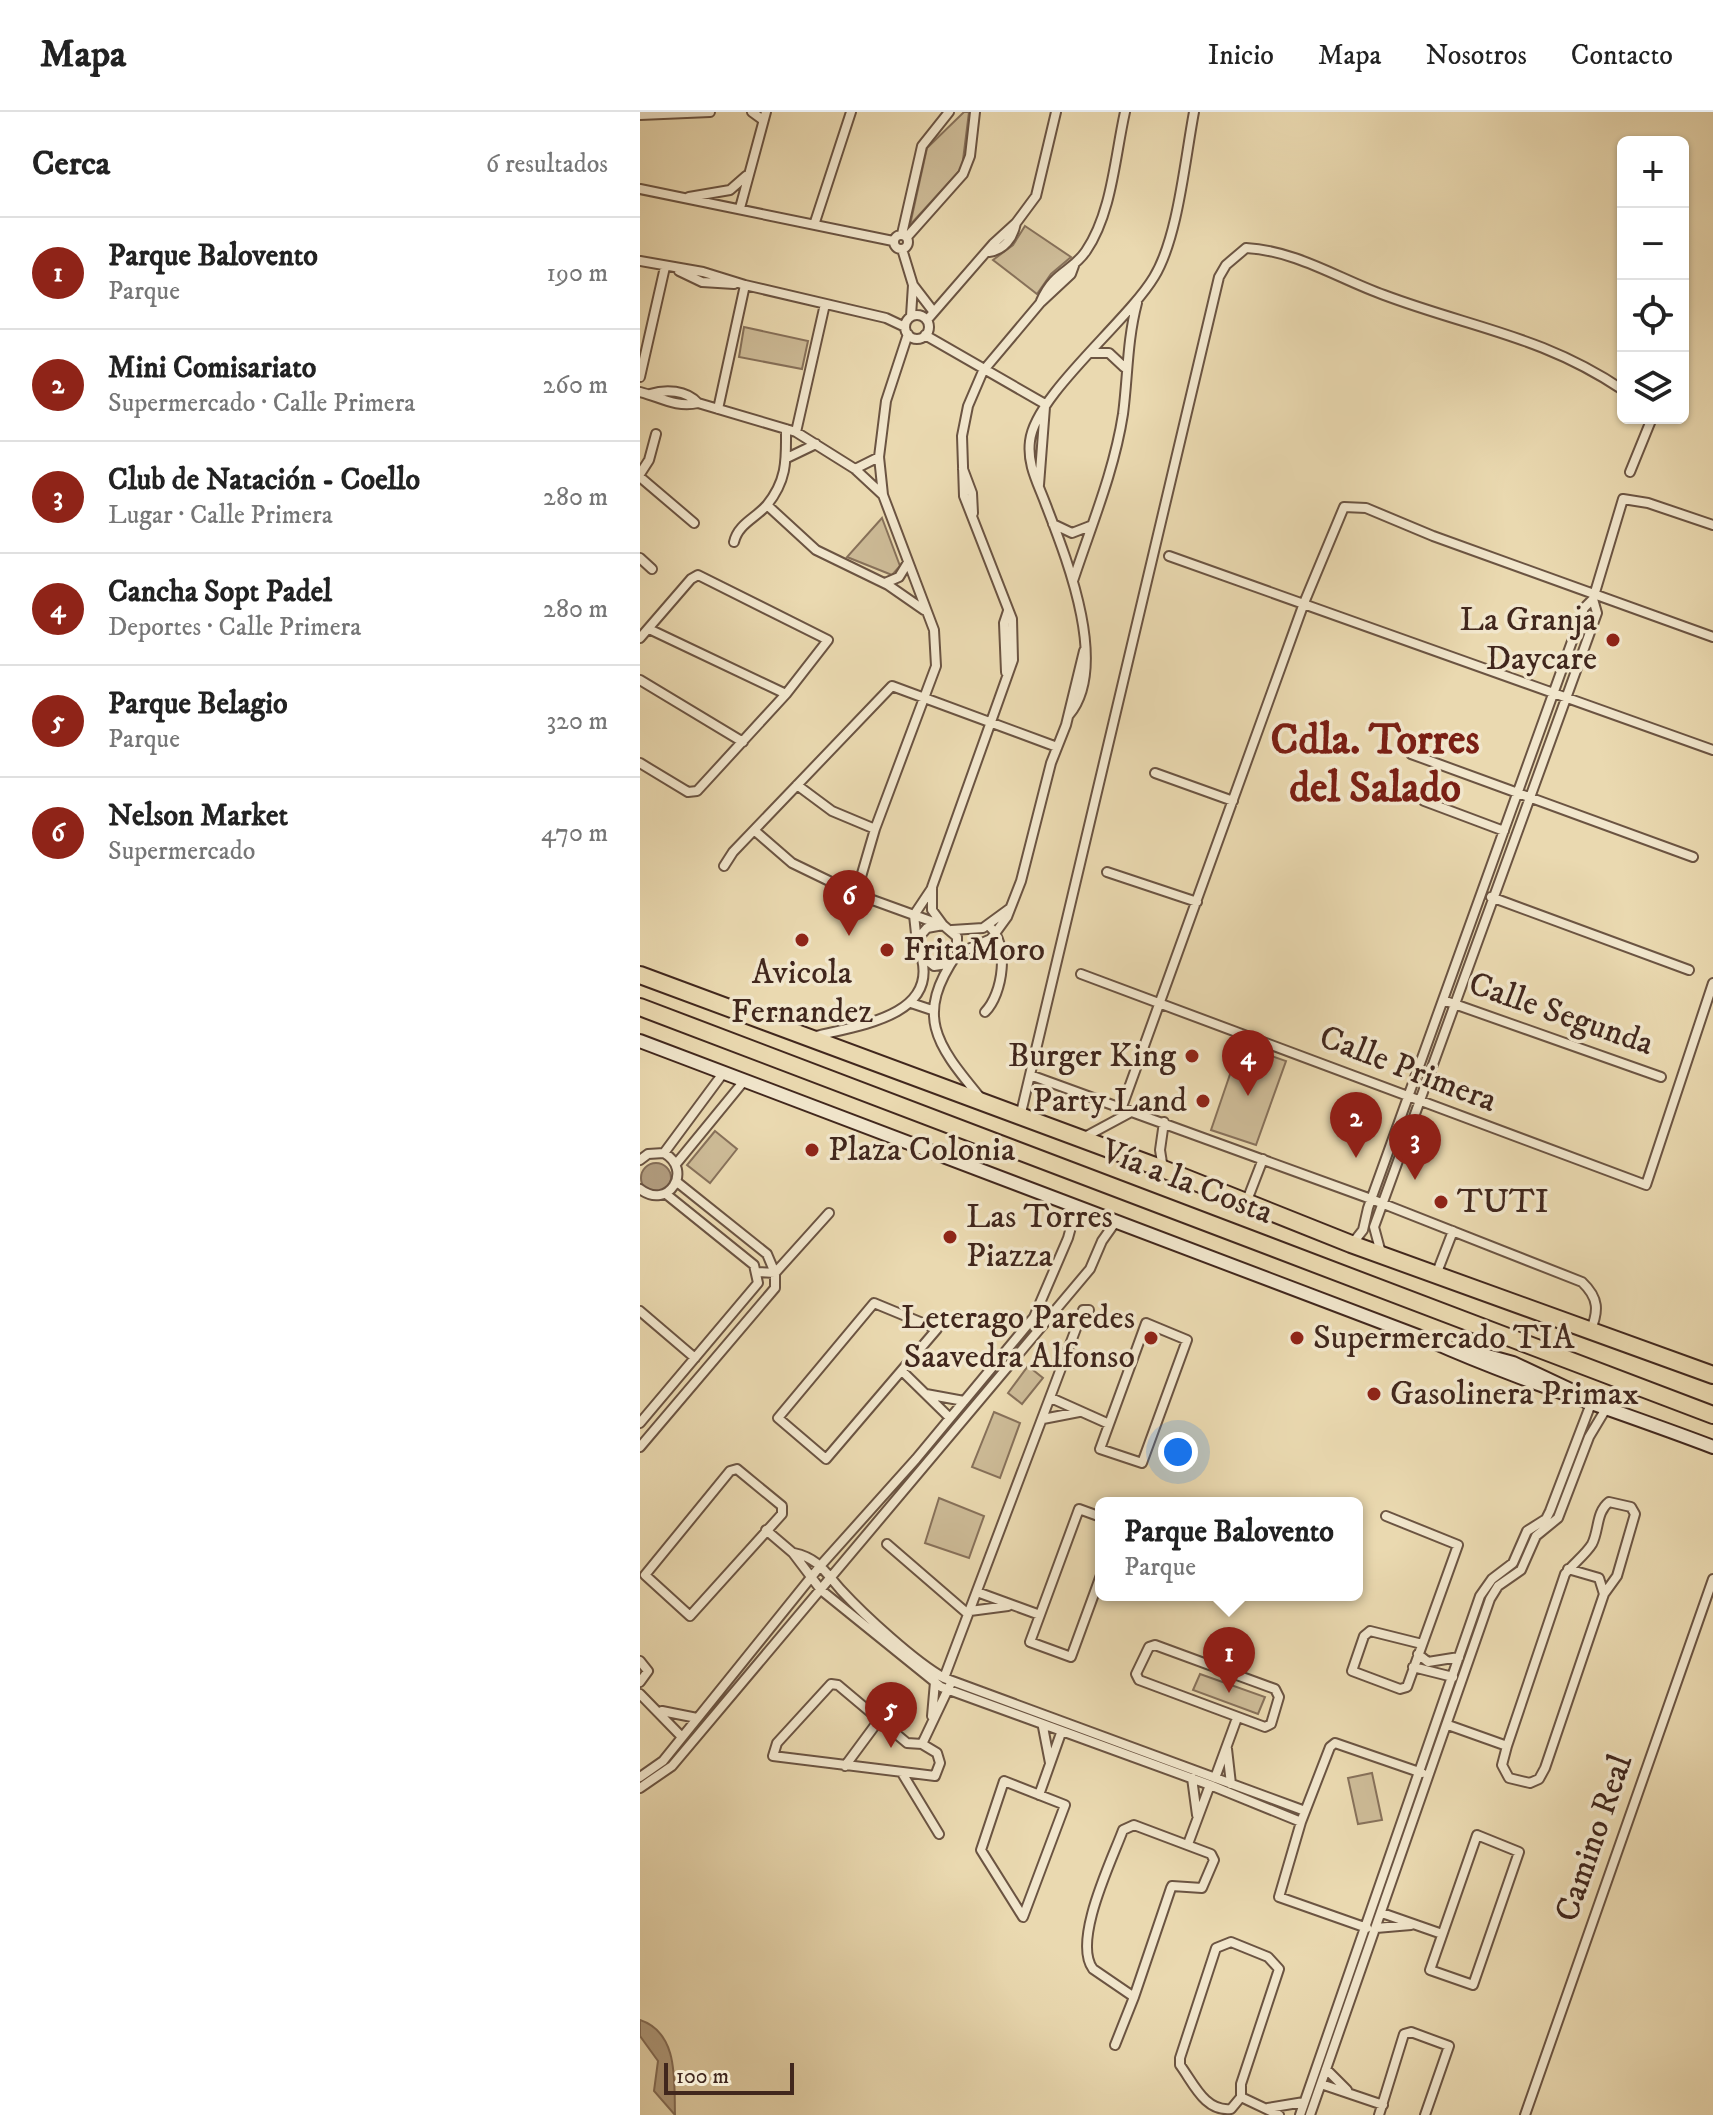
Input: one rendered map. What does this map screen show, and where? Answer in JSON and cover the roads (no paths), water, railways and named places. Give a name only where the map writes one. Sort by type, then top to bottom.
[{"type":"highway","name":"Vía a la Costa","points":[[640,975],[1163,1169],[1436,1276],[1709,1374]]},
{"type":"highway","name":"Vía a la Costa","points":[[640,1007],[1713,1415]]},
{"type":"street","points":[[640,115],[710,112]]},
{"type":"street","points":[[740,208],[746,175],[765,116],[752,112]]},
{"type":"street","points":[[815,222],[851,112]]},
{"type":"street","points":[[902,249],[907,246],[904,236],[922,146],[949,112]]},
{"type":"street","points":[[640,189],[815,222],[893,241],[904,236],[963,174],[975,112]]},
{"type":"street","points":[[903,354],[922,337],[933,311],[989,252],[997,251],[1007,242],[1016,223],[1036,196],[1056,112]]},
{"type":"street","points":[[812,1038],[877,1020],[911,1003],[923,982],[914,915],[932,887],[1006,673],[1004,623],[1008,611],[964,496],[962,436],[968,406],[983,371],[1041,302],[1057,275],[1086,252],[1102,217],[1125,112]]},
{"type":"street","points":[[987,1105],[946,1051],[932,1010],[935,991],[947,964],[957,954],[979,946],[997,934],[1012,905],[1057,747],[1069,715],[1080,697],[1084,651],[1072,581],[1039,490],[1045,404],[1138,300],[1155,276],[1168,242],[1194,112]]},
{"type":"street","points":[[726,206],[730,190],[746,175]]},
{"type":"street","points":[[683,198],[730,190]]},
{"type":"street","points":[[893,241],[897,248],[902,249]]},
{"type":"street","points":[[1020,1118],[1216,292],[1226,265],[1246,248],[1292,254],[1383,295],[1538,344],[1584,364],[1617,386]]},
{"type":"street","points":[[902,249],[913,285],[933,311]]},
{"type":"street","points":[[640,261],[703,272],[908,324],[922,337],[1045,404]]},
{"type":"street","points":[[640,377],[670,268]]},
{"type":"street","points":[[718,409],[742,284]]},
{"type":"street","points":[[856,894],[875,829],[938,651],[883,495],[879,457],[886,401],[903,354],[913,285]]},
{"type":"street","points":[[1072,581],[1115,451],[1123,412],[1125,368],[1138,300]]},
{"type":"street","points":[[734,542],[742,527],[767,505],[789,457],[791,430],[825,304]]},
{"type":"street","points":[[908,324],[920,315],[927,320]]},
{"type":"street","points":[[1090,353],[1109,353],[1125,368]]},
{"type":"street","points":[[645,393],[663,401],[688,405],[698,403],[791,430],[855,469],[883,495]]},
{"type":"street","points":[[1630,472],[1650,424]]},
{"type":"street","points":[[656,434],[640,476],[694,523]]},
{"type":"street","points":[[789,457],[816,444]]},
{"type":"street","points":[[855,469],[879,457]]},
{"type":"street","points":[[1351,1244],[1363,1230],[1371,1199],[1584,608],[1594,597],[1623,499],[1648,503],[1713,525]]},
{"type":"street","points":[[767,505],[816,550],[884,583],[926,612]]},
{"type":"street","points":[[1122,1107],[1304,603],[1344,507],[1356,505],[1594,597],[1713,637]]},
{"type":"street","points":[[1053,524],[1072,533],[1091,526]]},
{"type":"street","points":[[1169,556],[1713,750]]},
{"type":"street","points":[[640,558],[652,569]]},
{"type":"street","points":[[884,583],[899,577],[907,563]]},
{"type":"street","points":[[640,638],[691,579],[704,577],[827,636],[827,643],[786,694],[694,793],[640,763]]},
{"type":"street","points":[[1383,1256],[1375,1240],[1374,1227],[1567,699],[1597,613],[1594,597]]},
{"type":"street","points":[[649,629],[786,694]]},
{"type":"street","points":[[640,680],[743,742]]},
{"type":"street","points":[[724,866],[888,688],[897,686],[1057,747]]},
{"type":"street","points":[[1411,754],[1693,857]]},
{"type":"street","points":[[1155,773],[1233,801]]},
{"type":"street","points":[[797,785],[832,811],[875,829]]},
{"type":"street","points":[[1424,801],[1504,831]]},
{"type":"street","points":[[754,830],[792,863],[856,894],[945,926],[974,931],[989,926],[1012,905]]},
{"type":"street","points":[[1107,872],[1197,902]]},
{"type":"street","points":[[932,887],[932,910],[957,937],[957,954]]},
{"type":"street","points":[[1481,893],[1689,970]]},
{"type":"street","points":[[917,943],[922,932],[945,926]]},
{"type":"street","points":[[985,1012],[994,1003],[1002,944],[989,926]]},
{"type":"street","points":[[979,946],[992,949],[1000,962]]},
{"type":"street","points":[[922,959],[934,966],[947,964]]},
{"type":"street","name":"Calle Primera","points":[[1081,974],[1646,1185],[1713,983]]},
{"type":"street","name":"Calle Segunda","points":[[1443,1000],[1661,1077]]},
{"type":"street","points":[[911,1003],[932,1010]]},
{"type":"street","name":"Vía a la Costa","points":[[640,1041],[1114,1224],[1431,1341],[1513,1363],[1592,1401],[1713,1447]]},
{"type":"street","points":[[664,1153],[724,1072]]},
{"type":"street","points":[[1030,1075],[1371,1199],[1582,1282],[1596,1301],[1598,1311],[1590,1332]]},
{"type":"street","points":[[640,1189],[652,1196],[666,1194],[677,1182],[676,1164],[744,1081]]},
{"type":"street","points":[[706,1098],[720,1108]]},
{"type":"street","points":[[1081,1139],[1133,1111]]},
{"type":"street","points":[[1163,1169],[1160,1141],[1164,1122]]},
{"type":"street","points":[[686,1125],[699,1135]]},
{"type":"street","points":[[1139,1161],[1160,1141]]},
{"type":"street","points":[[643,1154],[664,1153],[676,1164]]},
{"type":"street","points":[[1246,1203],[1263,1159]]},
{"type":"street","points":[[640,1447],[775,1288],[775,1273],[767,1254],[677,1182]]},
{"type":"street","points":[[640,1423],[758,1283],[754,1265],[666,1194]]},
{"type":"street","points":[[640,1777],[663,1761],[821,1565],[1034,1317],[1068,1238],[1076,1209]]},
{"type":"street","points":[[775,1273],[829,1213]]},
{"type":"street","points":[[640,1788],[672,1766],[949,1439],[1090,1269],[1114,1224]]},
{"type":"street","points":[[1436,1276],[1453,1231]]},
{"type":"street","points":[[758,1272],[775,1273]]},
{"type":"street","points":[[874,1303],[937,1329],[902,1371],[828,1459],[778,1419],[874,1303]]},
{"type":"street","points":[[922,1744],[942,1679],[1083,1310],[1089,1310]]},
{"type":"street","points":[[640,1311],[695,1358]]},
{"type":"street","points":[[1146,1323],[1187,1340],[1142,1463],[1100,1449],[1109,1424],[1146,1323]]},
{"type":"street","points":[[902,1371],[950,1418]]},
{"type":"street","points":[[925,1394],[964,1401]]},
{"type":"street","points":[[1051,1398],[1109,1424]]},
{"type":"street","points":[[1300,2115],[1470,1625],[1486,1586],[1509,1569],[1527,1531],[1546,1519],[1592,1401]]},
{"type":"street","points":[[1310,2115],[1495,1591],[1521,1570],[1532,1541],[1558,1518],[1589,1437],[1607,1407]]},
{"type":"street","points":[[1043,1419],[1080,1411]]},
{"type":"street","points":[[939,1431],[949,1439]]},
{"type":"street","points":[[732,1469],[738,1470],[782,1506],[782,1514],[766,1530],[692,1617],[645,1576],[732,1469]]},
{"type":"street","points":[[1609,1502],[1631,1507],[1635,1514],[1617,1576],[1604,1594],[1539,1779],[1519,1781],[1503,1772],[1507,1746],[1568,1569],[1591,1546],[1603,1507],[1609,1502]]},
{"type":"street","points":[[1095,1515],[1079,1509],[1030,1642],[1071,1657],[1095,1591]]},
{"type":"street","points":[[1386,1516],[1458,1545],[1407,1687],[1400,1689],[1355,1674],[1351,1667],[1364,1636],[1370,1631],[1422,1644]]},
{"type":"street","points":[[766,1530],[793,1553],[821,1590],[942,1679],[1192,1778],[1231,1784],[1301,1822]]},
{"type":"street","points":[[887,1544],[969,1612],[1013,1605]]},
{"type":"street","points":[[793,1553],[810,1556],[821,1565],[841,1590],[942,1679],[948,1690],[1043,1727],[1102,1742],[1257,1799],[1305,1811]]},
{"type":"street","points":[[1568,1569],[1599,1578],[1604,1594]]},
{"type":"street","name":"Camino Real","points":[[1525,2115],[1713,1579]]},
{"type":"street","points":[[977,1592],[1040,1615]]},
{"type":"street","points":[[1470,1625],[1480,1629]]},
{"type":"street","points":[[1155,1645],[1277,1693],[1268,1726],[1237,1718],[1139,1680],[1136,1674],[1149,1647],[1155,1645]]},
{"type":"street","points":[[1418,1654],[1428,1662],[1459,1657]]},
{"type":"street","points":[[640,1661],[648,1671],[640,1682]]},
{"type":"street","points":[[1413,1667],[1427,1668],[1453,1677]]},
{"type":"street","points":[[942,1679],[948,1690]]},
{"type":"street","points":[[828,1684],[838,1685],[907,1743],[922,1744],[937,1753],[939,1771],[935,1776],[774,1757],[773,1748],[828,1684]]},
{"type":"street","points":[[722,1687],[732,1695]]},
{"type":"street","points":[[932,1717],[948,1690]]},
{"type":"street","points":[[640,1694],[658,1709],[681,1736]]},
{"type":"street","points":[[658,1709],[697,1718]]},
{"type":"street","points":[[1188,1844],[1237,1718]]},
{"type":"street","points":[[845,1766],[879,1720]]},
{"type":"street","points":[[1448,1725],[1507,1746]]},
{"type":"street","points":[[1043,1727],[1050,1763]]},
{"type":"street","points":[[1039,1795],[1061,1733]]},
{"type":"street","points":[[1444,1737],[1473,1734]]},
{"type":"street","points":[[1414,1924],[1376,1930],[1279,1897],[1301,1822],[1330,1747],[1335,1743],[1430,1776]]},
{"type":"street","points":[[1227,1744],[1231,1784]]},
{"type":"street","points":[[663,1761],[672,1766]]},
{"type":"street","points":[[902,1773],[939,1834]]},
{"type":"street","points":[[1192,1778],[1197,1816]]},
{"type":"street","points":[[1004,1781],[1039,1795],[1065,1805],[1023,1917],[981,1850],[1004,1781]]},
{"type":"street","points":[[1115,2045],[1134,1997],[1172,1886],[1202,1888],[1214,1862],[1211,1854],[1134,1825],[1127,1826],[1094,1909],[1087,1942],[1090,1965],[1134,1997]]},
{"type":"street","points":[[1475,1836],[1519,1852],[1475,1984],[1430,1970],[1442,1934],[1475,1836]]},
{"type":"street","points":[[1382,1913],[1442,1934]]},
{"type":"street","points":[[1231,1942],[1268,1957],[1279,1969],[1241,2084],[1241,2097],[1231,2109],[1219,2110],[1208,2104],[1180,2065],[1216,1948],[1231,1942]]},
{"type":"street","points":[[1379,2115],[1404,2034],[1411,2032],[1449,2046],[1425,2115]]},
{"type":"street","points":[[1326,2069],[1350,2093]]},
{"type":"street","points":[[1321,2084],[1383,2105]]},
{"type":"street","points":[[1241,2097],[1279,2115]]},
{"type":"street","points":[[1268,2109],[1304,2102]]},
{"type":"place","name":"La Granja Daycare","points":[[1613,640]]},
{"type":"place","name":"Nelson Market","points":[[849,936]]},
{"type":"place","name":"Avicola Fernandez","points":[[802,940]]},
{"type":"place","name":"FritaMoro","points":[[887,950]]},
{"type":"place","name":"Burger King","points":[[1192,1056]]},
{"type":"place","name":"Cancha Sopt Padel","points":[[1248,1096]]},
{"type":"place","name":"Party Land","points":[[1203,1101]]},
{"type":"place","name":"Plaza Colonia","points":[[812,1150]]},
{"type":"place","name":"Mini Comisariato","points":[[1356,1158]]},
{"type":"place","name":"Club de Natación - Coello","points":[[1415,1180]]},
{"type":"place","name":"TUTI","points":[[1441,1202]]},
{"type":"place","name":"Las Torres Piazza","points":[[950,1237]]},
{"type":"place","name":"Leterago Paredes Saavedra Alfonso","points":[[1151,1338]]},
{"type":"place","name":"Supermercado TIA","points":[[1297,1338]]},
{"type":"place","name":"Gasolinera Primax","points":[[1374,1394]]},
{"type":"place","name":"Parque Balovento","points":[[1229,1693]]},
{"type":"place","name":"Parque Belagio","points":[[891,1748]]},
{"type":"district","name":"Cdla. Torres del Salado","points":[[1375,765]]}]
